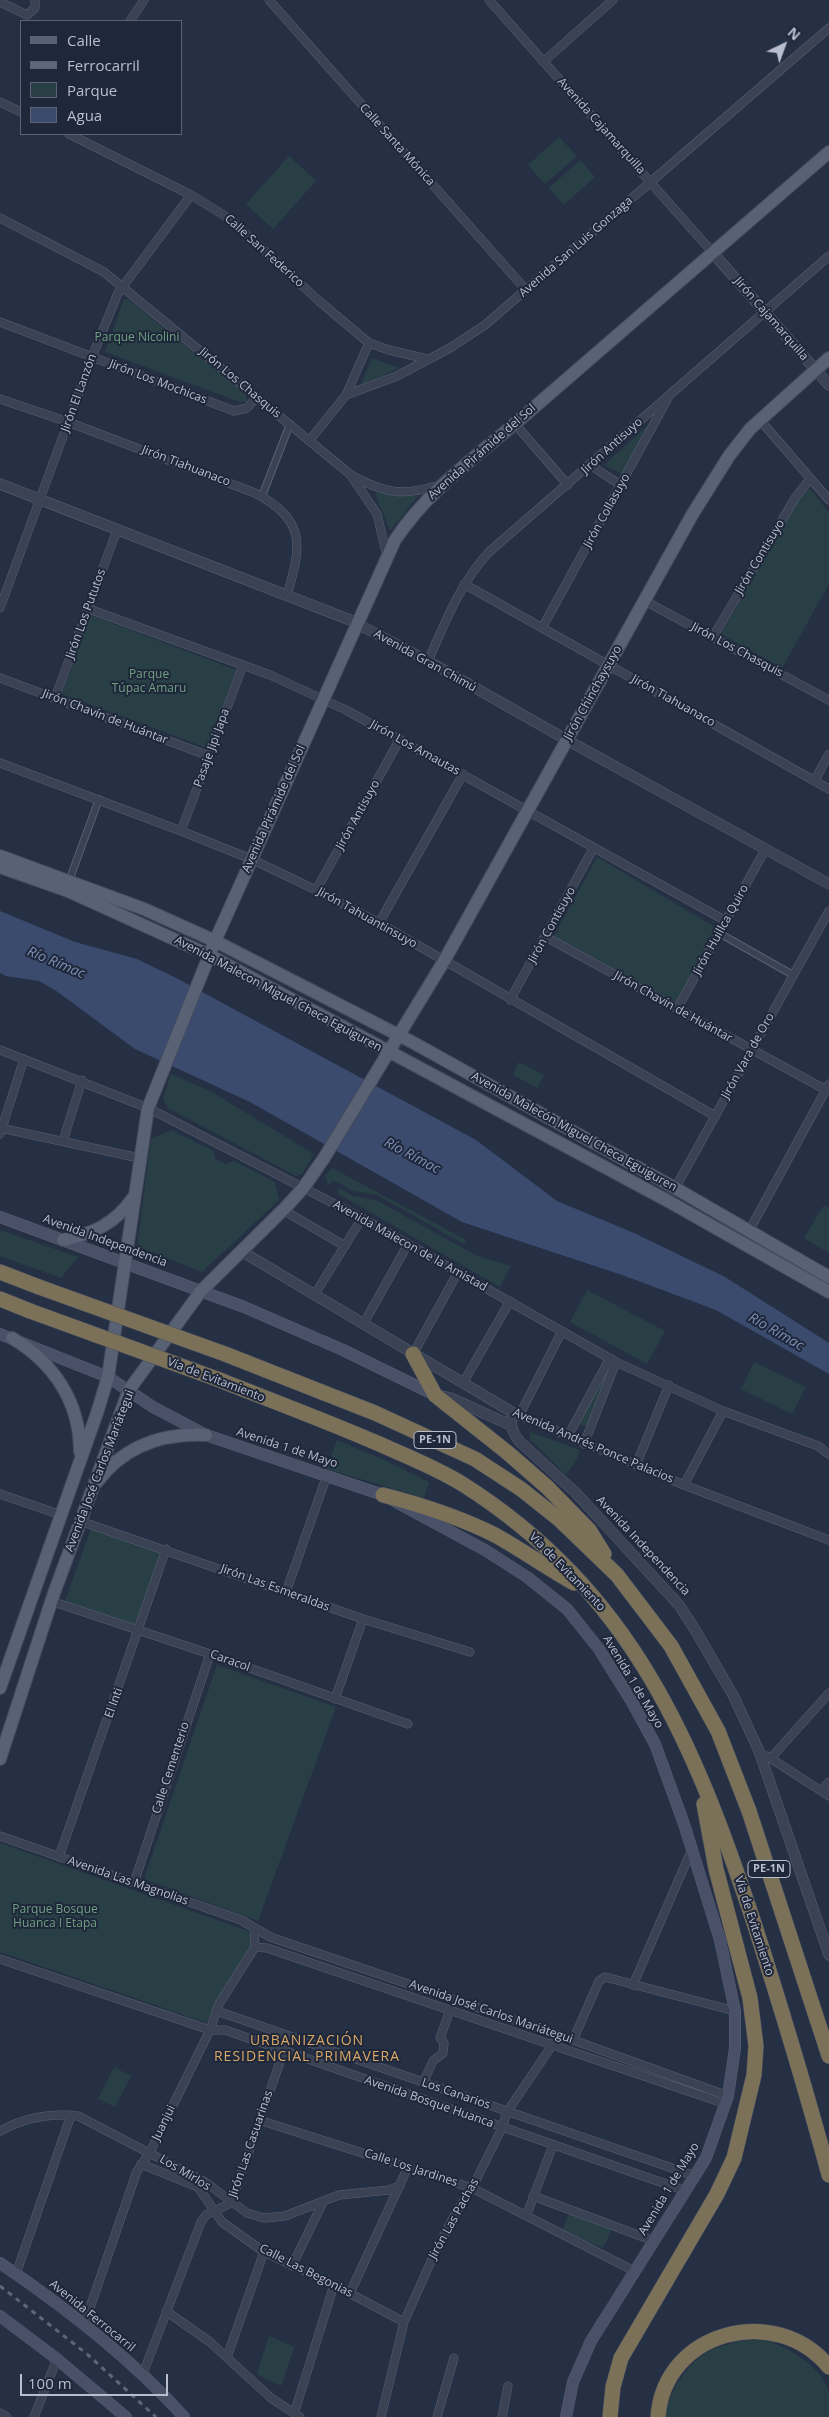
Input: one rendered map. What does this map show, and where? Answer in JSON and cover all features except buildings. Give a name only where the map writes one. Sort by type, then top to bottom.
[{"type":"highway","name":"PE-1N","points":[[0,1272],[39,1288],[225,1354],[383,1417],[475,1459],[521,1489],[560,1520],[617,1575],[671,1646],[696,1688],[722,1739],[749,1811],[829,2056]]},
{"type":"highway","name":"Vía de Evitamiento","points":[[0,1299],[217,1379],[413,1459],[462,1484],[528,1531],[588,1591],[642,1661],[698,1768],[733,1861],[786,2020],[829,2175]]},
{"type":"highway","points":[[413,1354],[435,1395],[508,1453],[567,1506],[590,1530],[617,1575]]},
{"type":"highway","points":[[383,1495],[416,1503],[467,1522],[502,1540],[588,1591]]},
{"type":"highway","points":[[610,2417],[613,2387],[621,2358],[717,2194],[734,2158],[754,2076],[756,2046],[750,1998],[716,1869],[698,1768]]},
{"type":"highway","points":[[658,2417],[668,2383],[677,2368],[692,2352],[719,2337],[751,2330],[782,2334],[812,2350],[829,2367]]},
{"type":"main road","name":"Avenida Pirámide del Sol","points":[[207,961],[387,557],[395,540],[411,518],[441,484],[515,424],[829,152]]},
{"type":"main road","name":"Jirón Chinchaysuyo","points":[[386,1057],[444,961],[692,515],[738,444],[760,420],[829,358]]},
{"type":"main road","name":"Avenida Malecon Miguel Checa Eguiguren","points":[[0,856],[144,909],[215,941],[315,992]]},
{"type":"main road","name":"Avenida Malecon Miguel Checa Eguiguren","points":[[0,867],[68,891],[207,961],[386,1057]]},
{"type":"main road","name":"Avenida José Carlos Mariátegui","points":[[0,1688],[81,1460],[108,1377],[133,1197],[148,1108],[207,961]]},
{"type":"main road","name":"Avenida Malecón Miguel Checa Eguiguren","points":[[315,992],[400,1035],[675,1188],[829,1277]]},
{"type":"main road","name":"Avenida José Carlos Mariátegui","points":[[0,1759],[51,1601],[129,1390],[201,1291],[304,1187],[386,1057]]},
{"type":"main road","name":"Avenida Malecón Miguel Checa Eguiguren","points":[[386,1057],[668,1201],[829,1292]]},
{"type":"main road","points":[[63,1240],[102,1227],[118,1217],[133,1197]]},
{"type":"main road","name":"Avenida Independencia","points":[[0,1217],[244,1307],[350,1353],[435,1395]]},
{"type":"main road","points":[[6,1336],[41,1358],[63,1386],[76,1418],[81,1460]]},
{"type":"main road","name":"Avenida 1 de Mayo","points":[[6,1336],[108,1377],[170,1418],[206,1435],[383,1495],[485,1550],[528,1577],[567,1609],[599,1649],[632,1702],[655,1744],[692,1849],[720,1940],[735,2011],[735,2048],[727,2100],[712,2143],[686,2191],[591,2341],[573,2382],[566,2417]]},
{"type":"main road","points":[[89,1494],[108,1468],[121,1457],[142,1445],[178,1435],[206,1435]]},
{"type":"main road","name":"Avenida Ferrocarril","points":[[0,2263],[84,2325],[142,2376],[184,2417]]},
{"type":"main road","points":[[0,2316],[57,2359],[120,2415]]},
{"type":"street","points":[[0,2],[27,15],[35,8],[35,0]]},
{"type":"street","points":[[131,20],[144,0]]},
{"type":"street","name":"Calle Santa Mónica","points":[[268,0],[526,290]]},
{"type":"street","name":"Avenida Cajamarquilla","points":[[489,0],[713,253]]},
{"type":"street","points":[[543,62],[613,0]]},
{"type":"street","name":"Avenida San Luis Gonzaga","points":[[346,395],[397,376],[450,348],[485,325],[829,28]]},
{"type":"street","points":[[0,102],[20,112]]},
{"type":"street","name":"Calle San Federico","points":[[79,136],[190,194],[230,218],[319,301],[369,343],[388,350],[427,359]]},
{"type":"street","name":"Jirón El Lanzón","points":[[0,608],[92,357],[118,293],[190,194]]},
{"type":"street","name":"Jirón Los Chasquis","points":[[0,218],[82,258],[123,286],[351,475],[374,488],[390,492],[407,493],[441,484]]},
{"type":"street","name":"Jirón Cajamarquilla","points":[[713,253],[829,386]]},
{"type":"street","name":"Jirón Antisuyo","points":[[428,661],[464,584],[476,566],[489,552],[568,486],[670,394],[829,256]]},
{"type":"street","name":"Jirón Los Mochicas","points":[[0,322],[234,411],[247,408],[257,398]]},
{"type":"street","points":[[309,441],[346,395],[369,343]]},
{"type":"street","name":"Jirón Collasuyo","points":[[542,628],[622,486],[670,394]]},
{"type":"street","name":"Jirón Tiahuanaco","points":[[0,399],[68,422],[262,496],[276,505],[285,514],[296,536],[299,548],[298,560],[287,595]]},
{"type":"street","points":[[760,420],[829,500]]},
{"type":"street","points":[[262,496],[290,424]]},
{"type":"street","points":[[515,424],[568,486]]},
{"type":"street","points":[[590,465],[622,486]]},
{"type":"street","name":"Jirón Los Chasquis","points":[[351,475],[377,514],[387,557]]},
{"type":"street","name":"Jirón Contisuyo","points":[[713,637],[795,498],[810,479]]},
{"type":"street","name":"Avenida Gran Chimú","points":[[0,484],[357,624],[428,661],[764,850],[829,884]]},
{"type":"street","name":"Jirón Los Pututos","points":[[55,698],[117,530]]},
{"type":"street","name":"Jirón Tiahuanaco","points":[[464,584],[829,789]]},
{"type":"street","name":"Jirón Los Chasquis","points":[[645,601],[829,700]]},
{"type":"street","name":"Jirón Los Amautas","points":[[89,609],[243,665],[323,699],[400,739],[593,849],[726,921]]},
{"type":"street","name":"Pasaje Jipi Japa","points":[[182,831],[243,665]]},
{"type":"street","name":"Jirón Chavín de Huántar","points":[[0,678],[209,756]]},
{"type":"street","name":"Jirón Antisuyo","points":[[316,890],[400,739]]},
{"type":"street","points":[[815,780],[829,754]]},
{"type":"street","name":"Jirón Tahuantinsuyo","points":[[0,762],[182,831],[251,859],[316,890],[379,923],[510,1000],[715,1116]]},
{"type":"street","points":[[379,923],[463,774]]},
{"type":"street","points":[[69,881],[99,799]]},
{"type":"street","name":"Jirón Contisuyo","points":[[510,1000],[593,849]]},
{"type":"street","name":"Jirón Huillca Quiro","points":[[677,1009],[764,850]]},
{"type":"street","name":"Jirón Vara de Oro","points":[[668,1201],[829,911]]},
{"type":"street","points":[[719,933],[793,974]]},
{"type":"street","name":"Jirón Chavín de Huántar","points":[[546,937],[751,1050],[827,1087]]},
{"type":"street","name":"Avenida Malecon de la Amistad","points":[[0,1050],[82,1080],[148,1108],[362,1218],[613,1360],[723,1411],[818,1446],[829,1454]]},
{"type":"street","points":[[24,1060],[1,1130],[63,1141],[139,1158]]},
{"type":"street","points":[[63,1141],[82,1080]]},
{"type":"street","points":[[750,1231],[827,1087]]},
{"type":"street","points":[[283,1210],[345,1246]]},
{"type":"street","points":[[315,1294],[362,1218]]},
{"type":"street","points":[[364,1323],[408,1244]]},
{"type":"street","name":"Avenida Andrés Ponce Palacios","points":[[241,1251],[515,1414],[684,1485],[829,1540]]},
{"type":"street","points":[[413,1354],[458,1272]]},
{"type":"street","points":[[463,1383],[510,1301]]},
{"type":"street","points":[[435,1395],[451,1398],[510,1425],[562,1332]]},
{"type":"street","points":[[568,1436],[613,1360]]},
{"type":"street","points":[[584,1444],[613,1360]]},
{"type":"street","points":[[636,1465],[669,1385]]},
{"type":"street","points":[[684,1485],[723,1411]]},
{"type":"street","name":"Avenida Independencia","points":[[510,1425],[520,1442],[576,1493],[679,1604],[733,1695],[759,1751],[829,1955]]},
{"type":"street","points":[[286,1592],[328,1475]]},
{"type":"street","points":[[0,1494],[61,1515]]},
{"type":"street","name":"Jirón Las Esmeraldas","points":[[80,1520],[362,1619],[470,1652]]},
{"type":"street","name":"El Inti","points":[[59,1857],[140,1630],[166,1549]]},
{"type":"street","name":"Caracol","points":[[51,1601],[210,1654],[408,1724]]},
{"type":"street","points":[[335,1699],[362,1619]]},
{"type":"street","name":"Calle Cementerio","points":[[134,1883],[210,1654]]},
{"type":"street","points":[[771,1758],[829,1693]]},
{"type":"street","points":[[759,1751],[829,1796]]},
{"type":"street","points":[[821,1791],[829,1782]]},
{"type":"street","name":"Avenida Las Magnolias","points":[[0,1836],[241,1920],[254,1928]]},
{"type":"street","points":[[632,1985],[692,1849]]},
{"type":"street","points":[[254,1928],[255,1947]]},
{"type":"street","name":"Avenida José Carlos Mariátegui","points":[[254,1928],[270,1937],[572,2040],[727,2100]]},
{"type":"street","name":"Avenida José Carlos Mariátegui","points":[[255,1947],[267,1948],[554,2045],[727,2100]]},
{"type":"street","name":"Juanjui","points":[[84,2325],[141,2164],[150,2152],[210,2030],[226,1992],[255,1947]]},
{"type":"street","name":"Avenida Bosque Huanca","points":[[0,1960],[210,2030],[225,2030],[686,2191]]},
{"type":"street","points":[[572,2040],[602,1978],[735,2011]]},
{"type":"street","points":[[423,2083],[433,2061],[443,2053],[444,2043],[440,2038],[450,2010]]},
{"type":"street","name":"Los Canarios","points":[[217,2011],[695,2176]]},
{"type":"street","name":"Jirón Las Pachas","points":[[381,2417],[404,2322],[432,2259],[455,2214],[472,2188],[502,2128],[507,2112],[554,2045],[558,2035]]},
{"type":"street","name":"Jirón Las Casuarinas","points":[[142,2376],[201,2222],[206,2216],[231,2203],[289,2036]]},
{"type":"street","points":[[400,2092],[406,2077]]},
{"type":"street","points":[[16,2274],[71,2115]]},
{"type":"street","name":"Los Mirlos","points":[[0,2131],[25,2120],[71,2115],[88,2120],[205,2182],[247,2214],[264,2218],[285,2216],[339,2195],[389,2190],[400,2186]]},
{"type":"street","name":"Calle Los Jardines","points":[[259,2120],[472,2188],[636,2272]]},
{"type":"street","points":[[526,2214],[553,2145]]},
{"type":"street","name":"Calle Las Begonias","points":[[141,2164],[198,2187],[213,2212],[222,2222],[264,2252],[334,2285],[404,2322]]},
{"type":"street","points":[[350,2293],[408,2166]]},
{"type":"street","points":[[533,2196],[654,2241]]},
{"type":"street","points":[[292,2266],[323,2202]]},
{"type":"street","points":[[227,2357],[264,2252]]},
{"type":"street","points":[[166,2311],[227,2357],[271,2398],[297,2415],[334,2285]]},
{"type":"street","points":[[437,2417],[454,2358]]},
{"type":"street","points":[[34,2417],[57,2359]]},
{"type":"street","points":[[502,2417],[508,2386]]},
{"type":"street","points":[[0,2413],[7,2417]]},
{"type":"green space","points":[[559,137],[577,156],[545,184],[528,165]]},
{"type":"green space","points":[[289,156],[316,181],[273,229],[246,204]]},
{"type":"green space","points":[[580,160],[595,177],[564,205],[549,188]]},
{"type":"green space","name":"Parque Nicolini","points":[[124,299],[128,299],[246,395],[247,402],[240,402],[105,352]]},
{"type":"green space","points":[[372,358],[399,368],[360,386]]},
{"type":"green space","points":[[649,424],[622,474],[604,465]]},
{"type":"green space","points":[[810,488],[829,513],[829,584],[782,668],[721,634],[799,497]]},
{"type":"green space","points":[[375,493],[418,496],[390,531]]},
{"type":"green space","name":"Parque Túpac Amaru","points":[[91,615],[236,670],[207,748],[62,694]]},
{"type":"green space","points":[[597,857],[715,927],[677,1003],[554,936]]},
{"type":"green space","points":[[519,1062],[544,1075],[537,1088],[513,1075]]},
{"type":"green space","points":[[171,1074],[210,1091],[314,1154],[302,1174],[296,1176],[168,1108],[163,1098]]},
{"type":"green space","points":[[171,1130],[214,1151],[215,1158],[225,1164],[234,1161],[275,1182],[279,1200],[202,1272],[137,1246],[151,1139]]},
{"type":"green space","points":[[332,1168],[466,1240],[464,1244],[377,1195],[353,1191],[333,1180],[329,1186],[325,1176]]},
{"type":"green space","points":[[340,1188],[352,1196],[376,1200],[477,1256],[511,1266],[500,1287],[337,1193]]},
{"type":"green space","points":[[824,1205],[829,1208],[829,1253],[804,1238]]},
{"type":"green space","points":[[0,1230],[78,1257],[61,1278],[0,1256]]},
{"type":"green space","points":[[587,1290],[665,1331],[647,1364],[570,1322]]},
{"type":"green space","points":[[754,1362],[806,1387],[792,1414],[741,1389]]},
{"type":"green space","points":[[606,1368],[610,1370],[589,1426],[581,1426],[579,1420]]},
{"type":"green space","points":[[530,1432],[580,1450],[576,1461],[566,1475],[530,1439]]},
{"type":"green space","points":[[337,1440],[429,1482],[424,1498],[327,1469]]},
{"type":"green space","points":[[91,1529],[163,1553],[138,1627],[65,1601]]},
{"type":"green space","points":[[217,1665],[336,1707],[258,1921],[144,1879]]},
{"type":"green space","name":"Parque Bosque Huanca I Etapa","points":[[0,1843],[248,1931],[252,1938],[251,1946],[216,2003],[207,2023],[0,1952]]},
{"type":"green space","points":[[114,2067],[131,2076],[115,2107],[98,2099]]},
{"type":"green space","points":[[570,2211],[612,2229],[603,2248],[562,2231]]},
{"type":"green space","points":[[269,2336],[294,2347],[281,2386],[257,2374]]},
{"type":"green space","points":[[758,2340],[770,2342],[788,2349],[806,2361],[826,2385],[829,2394],[829,2417],[664,2417],[675,2387],[695,2361],[713,2349],[739,2341]]},
{"type":"water","name":"Río Rímac","points":[[0,911],[75,942],[137,959],[178,979],[476,1140],[557,1201],[634,1233],[725,1277],[829,1343],[829,1374],[716,1310],[625,1276],[462,1222],[250,1102],[135,1049],[55,990],[39,981],[6,976],[0,973]]},
{"type":"railway","points":[[0,2286],[87,2354],[156,2417]]},
{"type":"district","name":"URBANIZACIÓN RESIDENCIAL PRIMAVERA","points":[[307,2050]]}]
